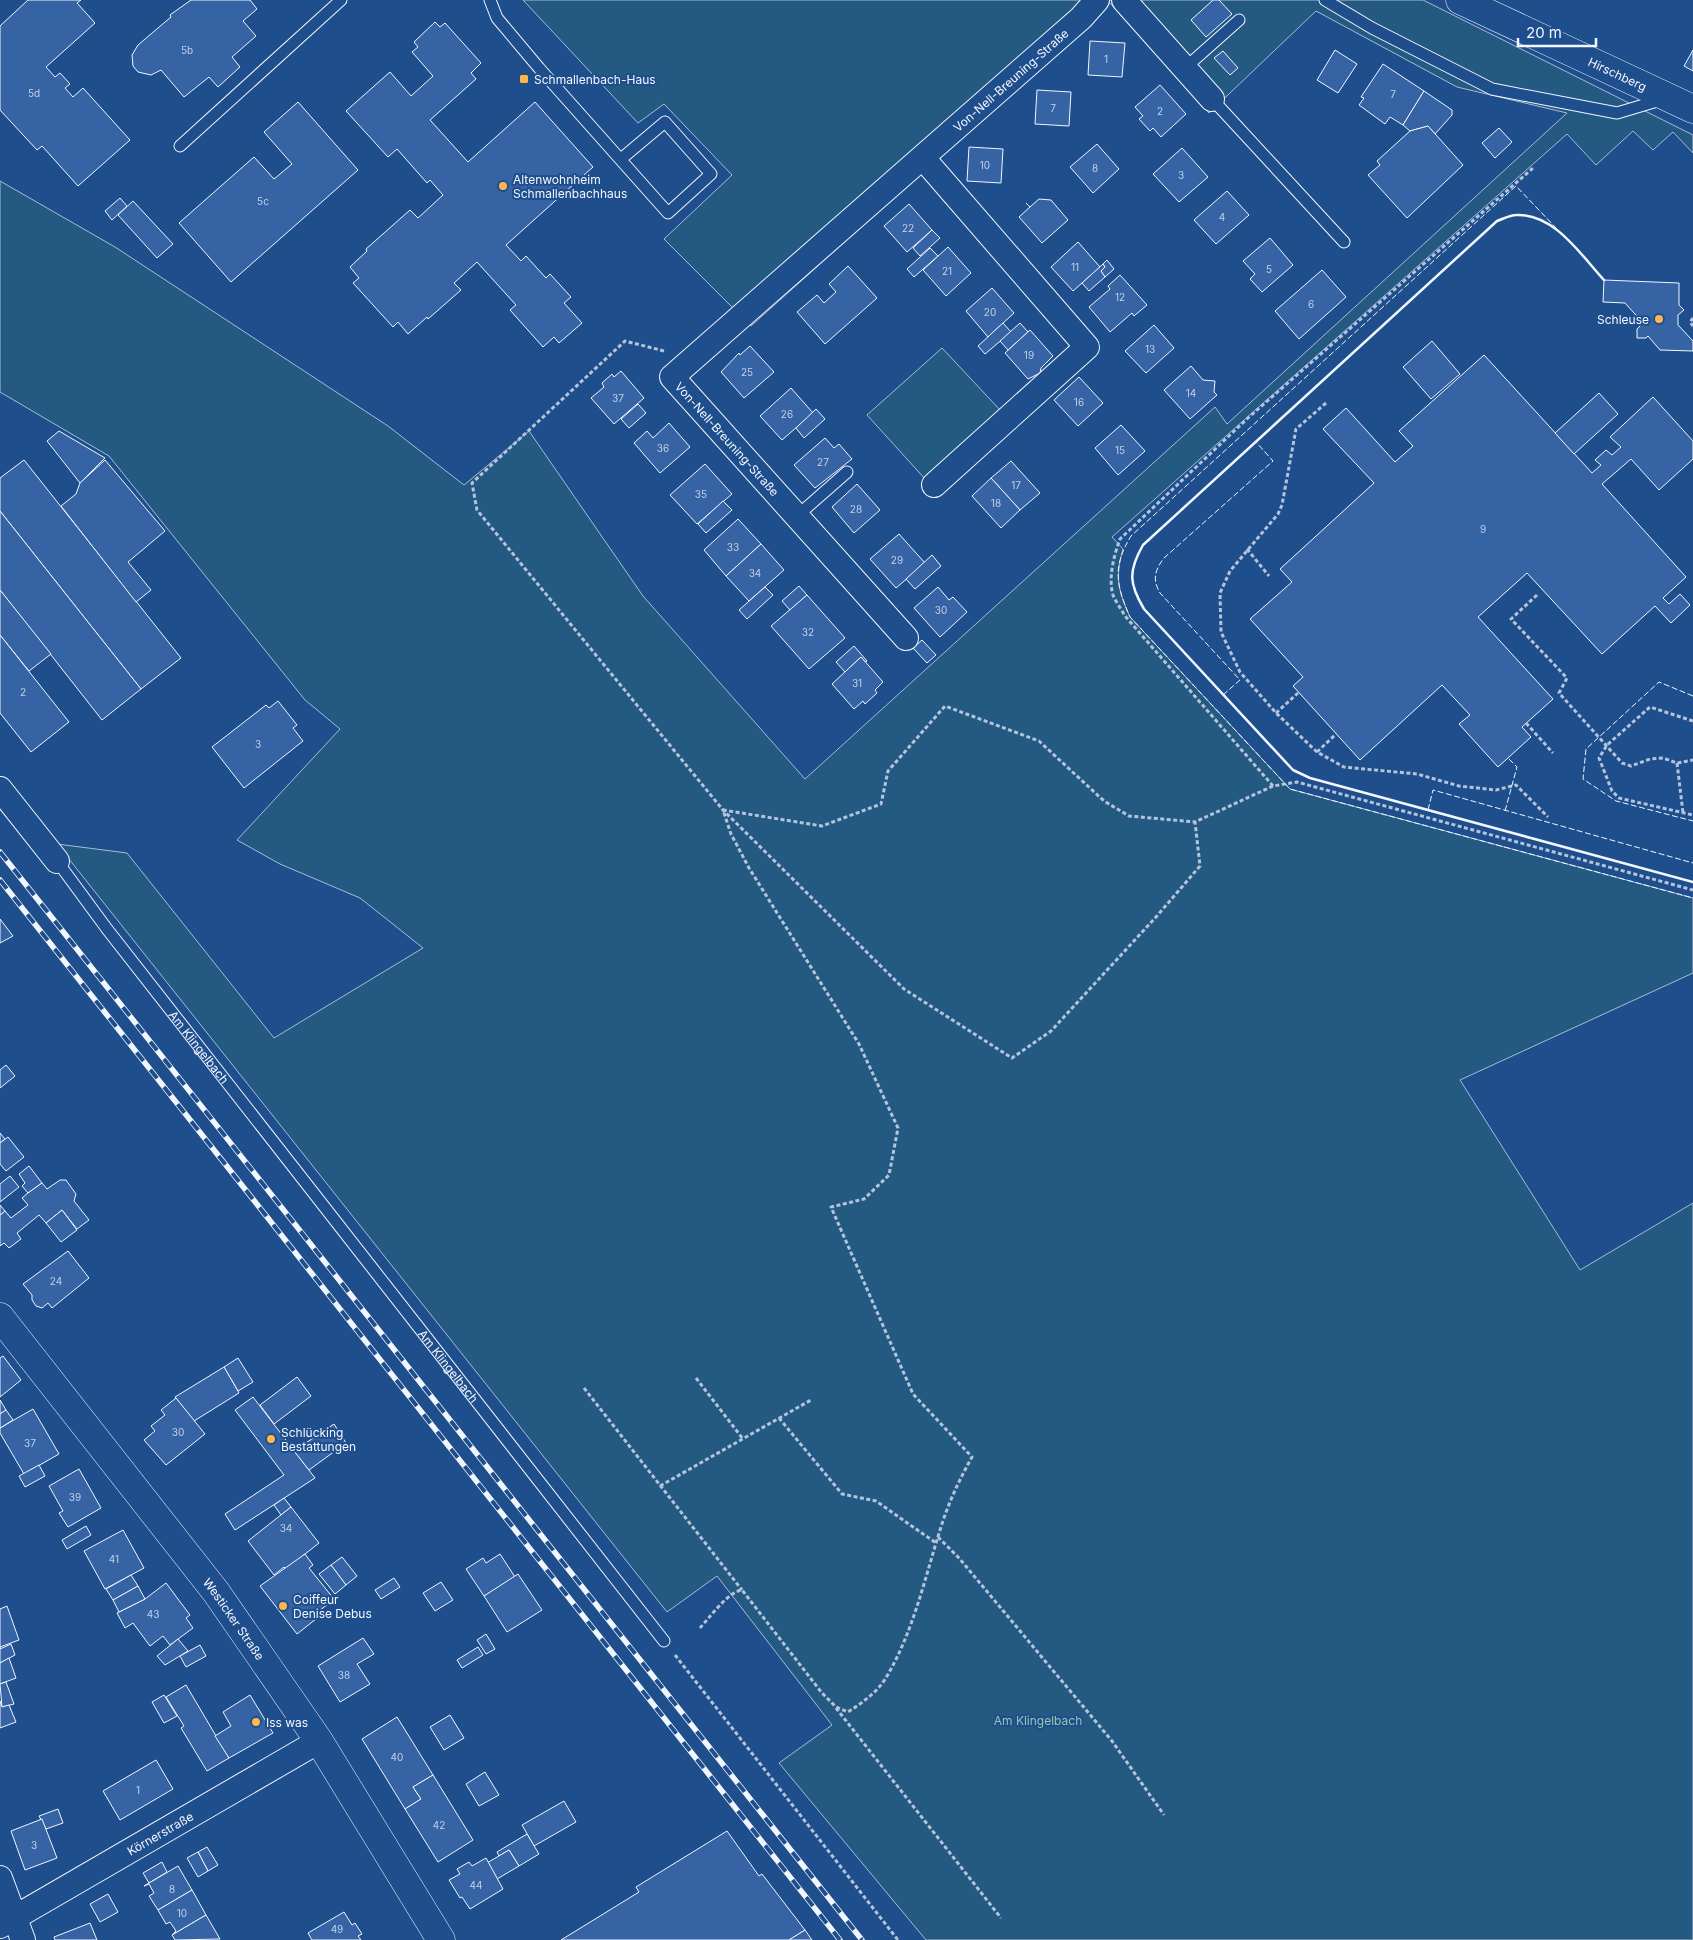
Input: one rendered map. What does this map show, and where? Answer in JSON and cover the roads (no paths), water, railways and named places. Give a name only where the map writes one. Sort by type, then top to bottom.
[{"type":"main road","name":"Hirschberg","points":[[1460,0],[1693,109]]},
{"type":"main road","name":"Westicker Straße","points":[[0,1317],[216,1592],[319,1741],[441,1940]]},
{"type":"street","name":"Von-Nell-Breuning-Straße","points":[[906,638],[672,377],[1081,18],[1097,0]]},
{"type":"street","points":[[1124,0],[1212,99]]},
{"type":"street","points":[[923,158],[1088,347],[934,485]]},
{"type":"street","name":"Am Klingelbach","points":[[0,789],[57,861]]},
{"type":"street","name":"Körnerstraße","points":[[7,1922],[319,1741]]},
{"type":"street","points":[[0,1878],[7,1922],[23,1940]]},
{"type":"lane","points":[[180,146],[341,0]]},
{"type":"lane","points":[[490,0],[497,18],[668,213],[711,174],[665,122],[621,159]]},
{"type":"lane","points":[[1325,0],[1372,28],[1492,89],[1617,113],[1669,97]]},
{"type":"lane","points":[[1185,68],[1239,20]]},
{"type":"lane","points":[[1212,99],[1344,242]]},
{"type":"lane","points":[[797,516],[847,472]]},
{"type":"lane","name":"Am Klingelbach","points":[[57,861],[107,929],[664,1641]]},
{"type":"railway","points":[[0,852],[862,1940]]},
{"type":"railway","points":[[0,880],[840,1940]]},
{"type":"place","name":"Schmallenbach-Haus","points":[[524,79]]},
{"type":"place","name":"Altenwohnheim Schmallenbachhaus","points":[[503,186]]},
{"type":"place","name":"Schleuse","points":[[1659,319]]},
{"type":"place","name":"Schlücking Bestattungen","points":[[271,1439]]},
{"type":"place","name":"Coiffeur Denise Debus","points":[[283,1606]]},
{"type":"place","name":"Iss was","points":[[256,1722]]}]
